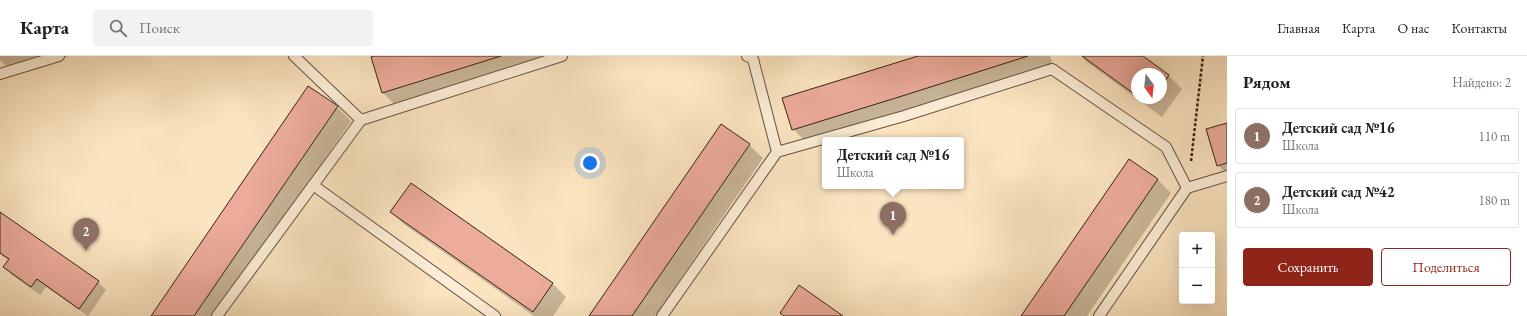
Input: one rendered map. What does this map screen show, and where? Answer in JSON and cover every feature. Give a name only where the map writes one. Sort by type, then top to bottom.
[{"type":"lane","points":[[0,74],[59,56]]},
{"type":"lane","points":[[294,56],[361,120]]},
{"type":"lane","points":[[217,316],[361,120],[562,56]]},
{"type":"lane","points":[[747,56],[753,59],[777,152]]},
{"type":"lane","points":[[830,137],[904,116],[1052,69],[1166,147],[1187,188]]},
{"type":"lane","points":[[662,316],[777,152],[822,139]]},
{"type":"lane","points":[[1100,316],[1187,188],[1227,176]]},
{"type":"lane","points":[[313,185],[495,316]]},
{"type":"path","points":[[1187,188],[1203,56]]},
{"type":"building","points":[[501,56],[382,93],[371,57]]},
{"type":"building","points":[[918,56],[1028,56],[792,130],[782,98]]},
{"type":"building","points":[[1082,56],[1143,56],[1159,68],[1131,68],[1131,92]]},
{"type":"building","points":[[308,86],[338,106],[194,316],[151,316]]},
{"type":"building","points":[[1227,123],[1227,163],[1217,166],[1206,129]]},
{"type":"building","points":[[721,124],[750,144],[632,316],[589,316]]},
{"type":"building","points":[[1129,159],[1158,179],[1064,316],[1021,316]]},
{"type":"building","points":[[411,183],[553,283],[533,312],[390,212]]},
{"type":"building","points":[[0,212],[99,281],[79,309],[37,279],[31,287],[3,267],[9,259],[0,253]]},
{"type":"building","points":[[799,285],[843,316],[784,316],[780,313]]},
{"type":"place","name":"Детский сад №16","points":[[893,235]]},
{"type":"place","name":"Детский сад №42","points":[[86,251]]}]
